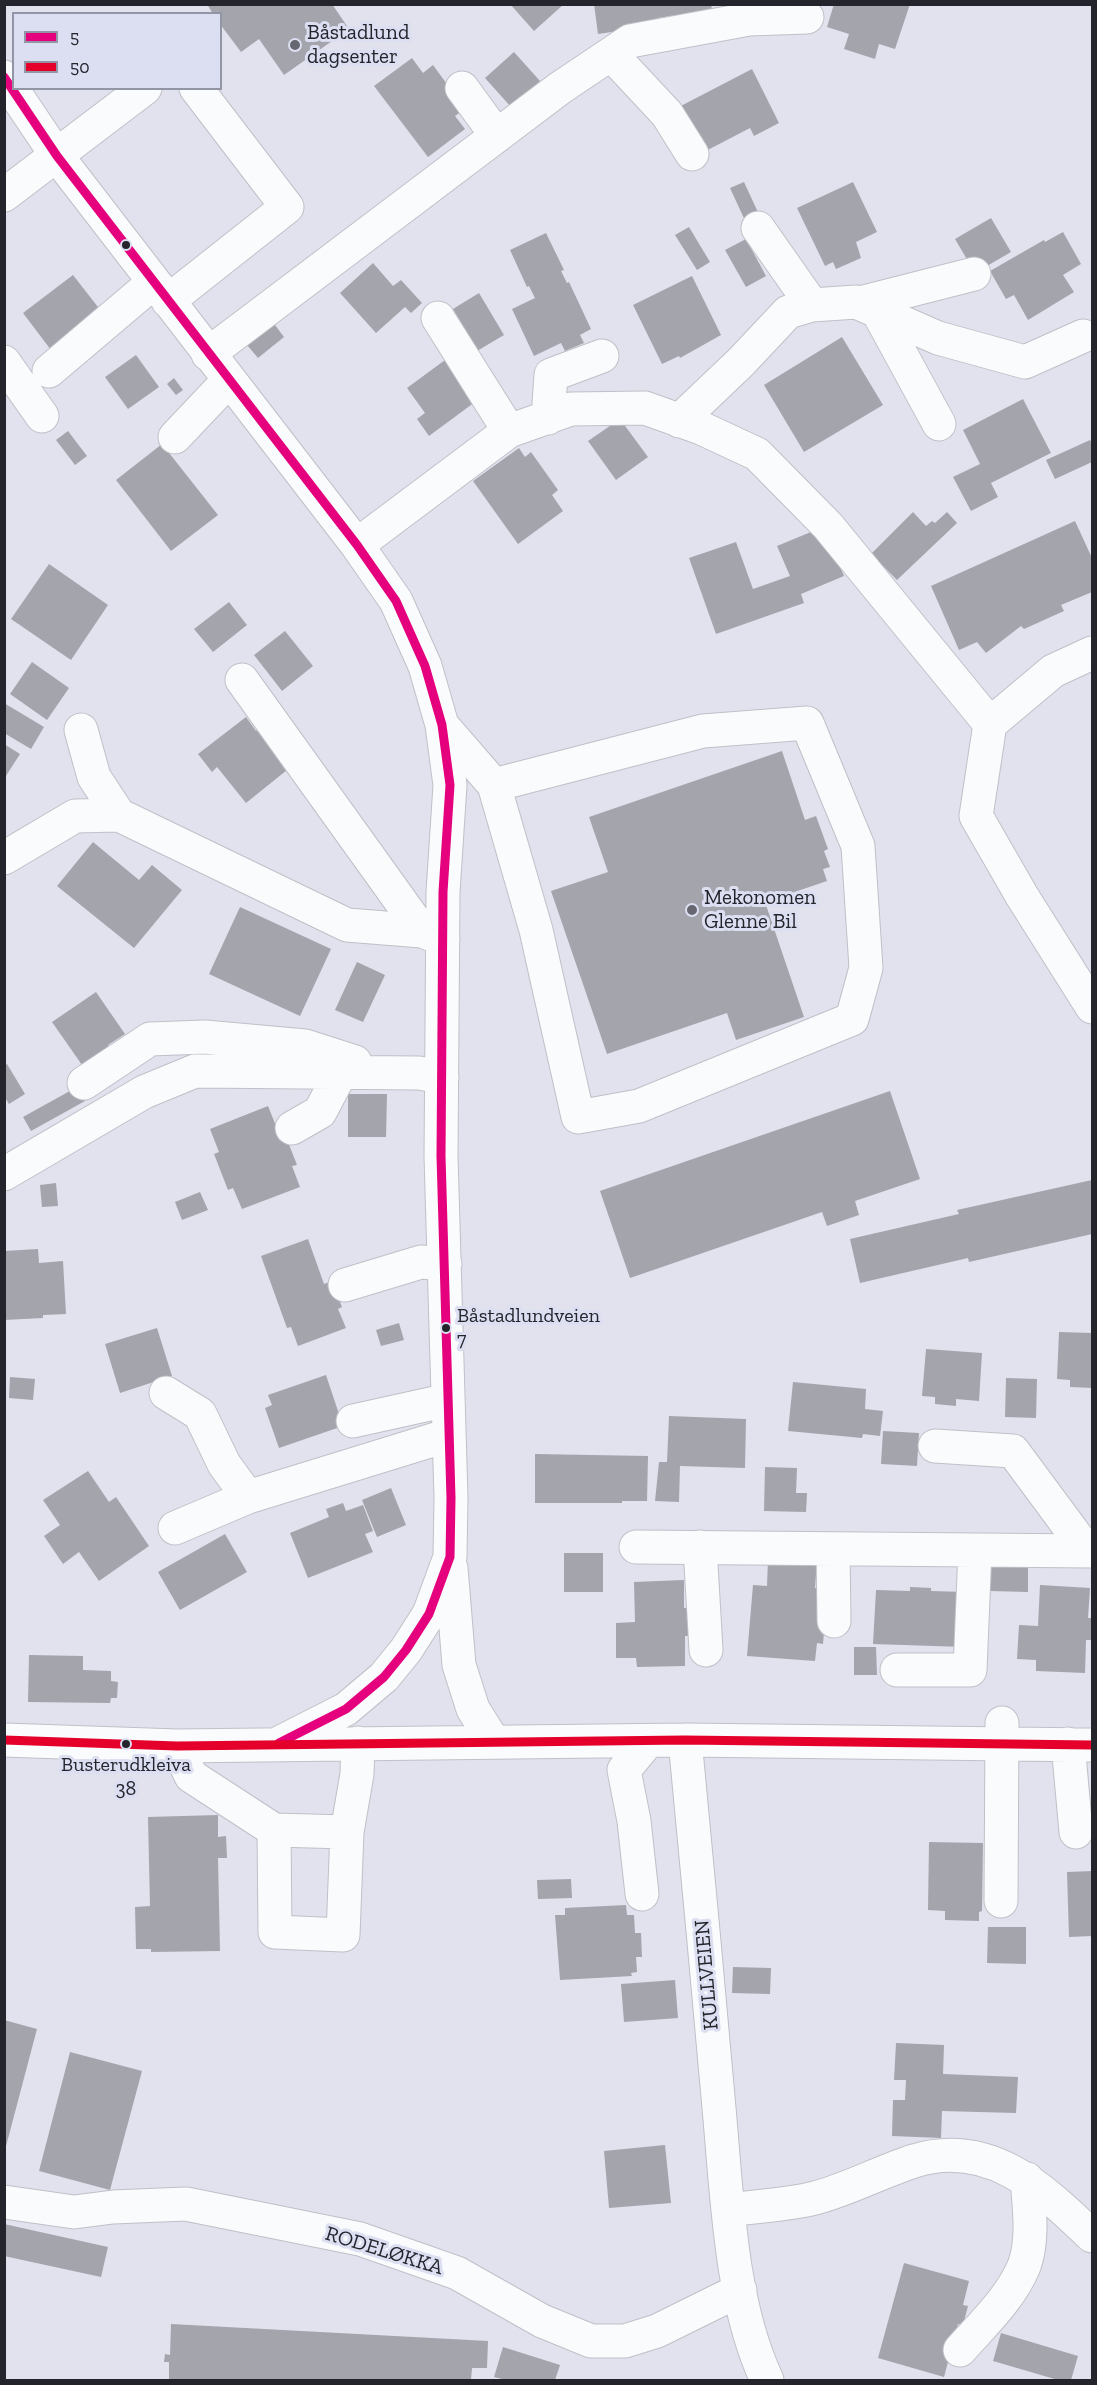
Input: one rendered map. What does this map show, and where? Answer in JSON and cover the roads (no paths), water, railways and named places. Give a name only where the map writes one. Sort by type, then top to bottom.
[{"type":"street","points":[[208,354],[560,88],[630,41],[749,19],[807,17]]},
{"type":"street","points":[[611,54],[667,114],[692,154]]},
{"type":"street","points":[[462,88],[497,136]]},
{"type":"street","points":[[13,90],[57,156],[228,381],[357,545],[396,601],[425,666],[442,725],[450,785],[443,892],[432,935],[442,1077],[450,1557],[459,1665],[473,1709],[493,1741]]},
{"type":"street","points":[[4,195],[142,90]]},
{"type":"street","points":[[49,371],[161,291],[287,207],[198,90]]},
{"type":"street","points":[[758,228],[812,305]]},
{"type":"street","points":[[869,308],[974,274]]},
{"type":"street","points":[[680,421],[741,362],[788,312],[812,305],[856,302],[938,338],[1025,362],[1083,336]]},
{"type":"street","points":[[869,308],[939,424]]},
{"type":"street","points":[[438,318],[509,431]]},
{"type":"street","points":[[548,418],[551,375],[602,356]]},
{"type":"street","points":[[4,362],[42,416]]},
{"type":"street","points":[[175,438],[228,381]]},
{"type":"street","points":[[357,545],[509,431],[571,409],[645,408],[757,454],[828,526],[990,724]]},
{"type":"street","points":[[1092,653],[1053,671],[990,724],[976,816],[1022,896],[1092,1007]]},
{"type":"street","points":[[242,680],[432,935]]},
{"type":"street","points":[[442,725],[494,785],[536,930],[578,1117],[639,1106],[852,1019],[866,969],[858,846],[807,723],[703,731],[494,785]]},
{"type":"street","points":[[81,730],[94,777],[119,815]]},
{"type":"street","points":[[4,858],[75,816],[119,815],[347,925],[432,935]]},
{"type":"street","points":[[84,1083],[150,1039],[205,1037],[305,1046],[388,1073]]},
{"type":"street","points":[[4,1174],[144,1092],[195,1071],[419,1073],[442,1077]]},
{"type":"street","points":[[292,1128],[320,1112],[341,1072]]},
{"type":"street","points":[[345,1285],[421,1262],[445,1264]]},
{"type":"street","points":[[166,1394],[200,1414],[224,1464],[248,1497]]},
{"type":"street","points":[[353,1421],[448,1400]]},
{"type":"street","points":[[175,1528],[248,1497],[449,1435]]},
{"type":"street","points":[[935,1446],[1013,1451],[1090,1551]]},
{"type":"street","points":[[636,1547],[1090,1551]]},
{"type":"street","points":[[700,1547],[706,1650]]},
{"type":"street","points":[[834,1549],[834,1621]]},
{"type":"street","points":[[897,1670],[970,1670],[975,1550]]},
{"type":"street","points":[[279,1743],[346,1709],[384,1677],[406,1650],[429,1614],[450,1557]]},
{"type":"street","points":[[1001,1901],[1003,1733]]},
{"type":"street","points":[[4,1740],[177,1746],[279,1743],[648,1741],[1003,1733],[1080,1745],[1076,1832]]},
{"type":"street","name":"KULLVEIEN","points":[[685,1740],[729,2210],[740,2290],[758,2361],[767,2380]]},
{"type":"street","points":[[642,1894],[624,1770],[648,1741]]},
{"type":"street","points":[[274,1830],[274,1932],[343,1935],[347,1832],[357,1774],[358,1743]]},
{"type":"street","points":[[177,1746],[191,1776],[274,1830],[347,1832]]},
{"type":"street","points":[[729,2210],[814,2198],[914,2161],[940,2155],[977,2158],[1007,2168],[1027,2179],[1092,2236]]},
{"type":"street","points":[[960,2350],[1014,2285],[1025,2264],[1030,2231],[1027,2179]]},
{"type":"street","name":"RODELØKKA","points":[[4,2202],[74,2212],[113,2207],[186,2204],[360,2239],[457,2273],[542,2321],[591,2341],[625,2341],[657,2331],[740,2290]]},
{"type":"place","name":"Båstadlund dagsenter","points":[[295,45]]},
{"type":"place","name":"Mekonomen Glenne Bil","points":[[692,910]]},
{"type":"place","name":"Båstadlundveien 7","points":[[446,1328]]},
{"type":"place","name":"Busterudkleiva 38","points":[[126,1744]]}]
